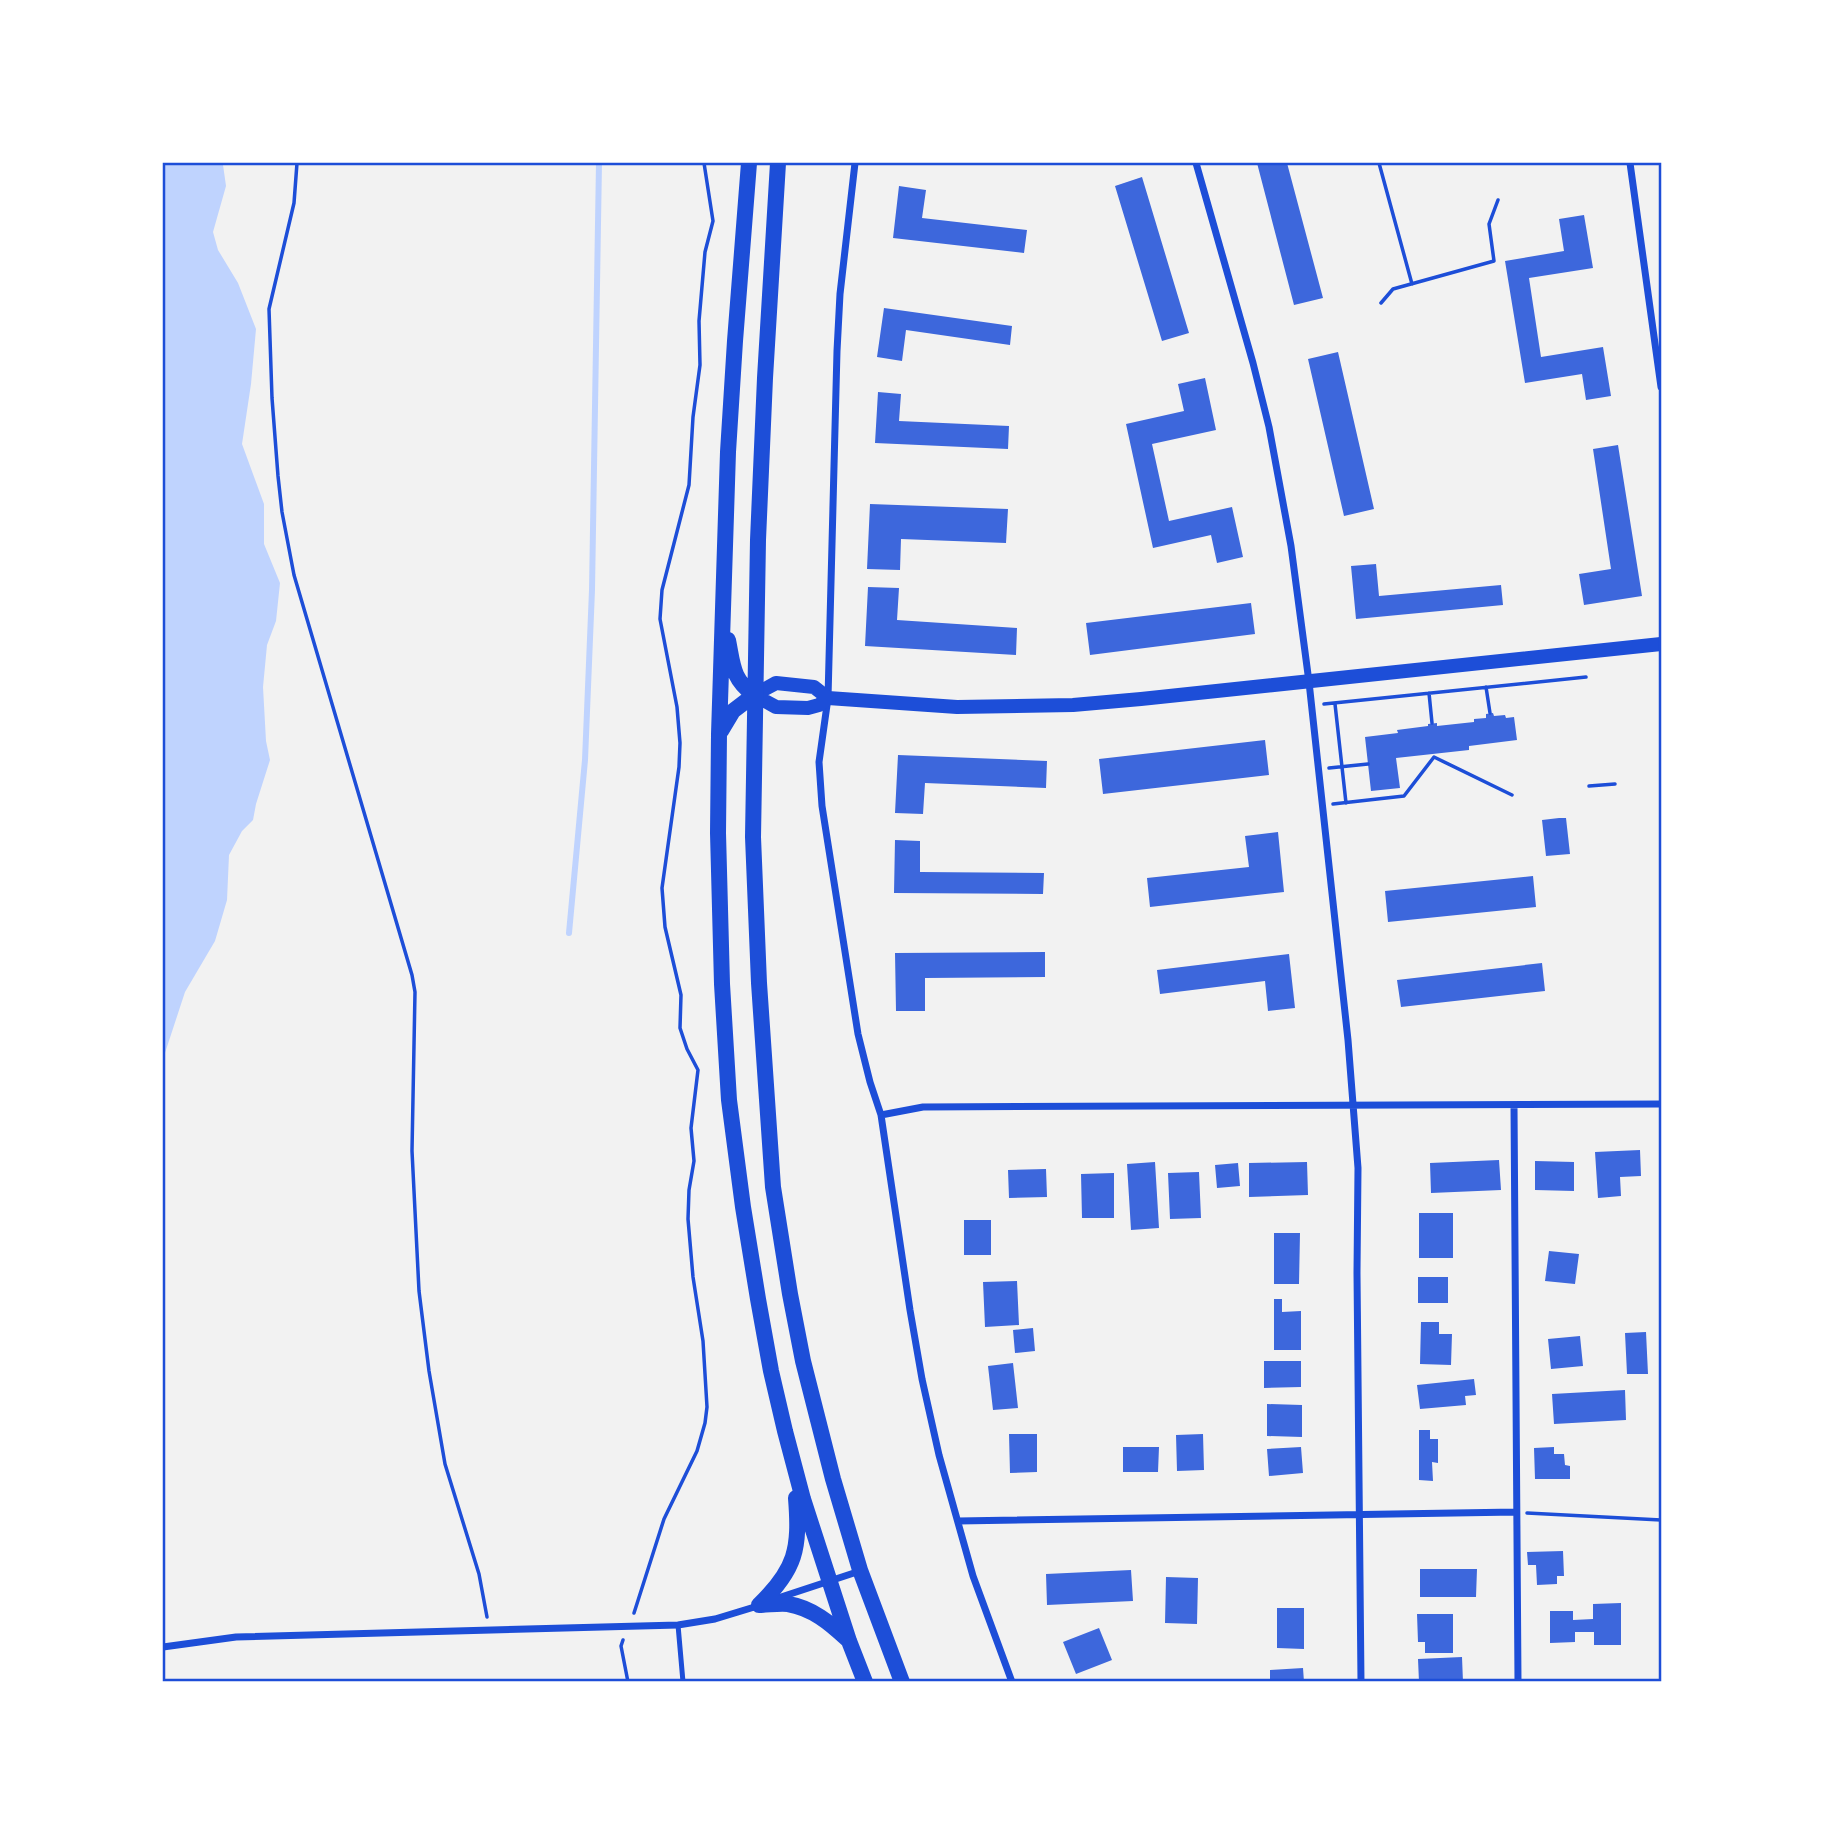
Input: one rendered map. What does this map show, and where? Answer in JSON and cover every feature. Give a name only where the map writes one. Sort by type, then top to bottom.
[{"type":"main road","points":[[749,163],[734,355],[719,734],[721,956],[729,1100],[743,1207],[774,1383],[803,1499],[865,1682]]},
{"type":"main road","points":[[778,163],[764,405],[754,695],[753,837],[759,983],[773,1187],[803,1361],[833,1479],[860,1570],[902,1682]]},
{"type":"main road","points":[[723,617],[737,678],[743,687],[776,707],[808,708],[819,705],[828,698]]},
{"type":"main road","points":[[719,734],[733,711],[776,683],[814,687],[828,698],[957,707],[1054,706],[1661,644]]},
{"type":"main road","points":[[759,1605],[780,1583],[795,1555],[798,1520],[792,1458]]},
{"type":"main road","points":[[759,1605],[786,1604],[804,1608],[821,1616],[849,1641]]},
{"type":"street","points":[[855,163],[837,351],[828,698],[819,762],[822,806],[858,1034],[881,1115],[922,1379],[939,1455],[973,1576],[1013,1682]]},
{"type":"street","points":[[1196,163],[1269,428],[1292,545],[1350,1054],[1358,1168],[1361,1682]]},
{"type":"street","points":[[1630,163],[1661,387]]},
{"type":"street","points":[[1514,1104],[1518,1682]]},
{"type":"street","points":[[881,1115],[923,1107],[1661,1104]]},
{"type":"street","points":[[958,1521],[1516,1512]]},
{"type":"street","points":[[163,1647],[236,1637],[678,1625],[715,1619],[860,1570]]},
{"type":"lane","points":[[678,1625],[683,1682]]},
{"type":"path","points":[[297,163],[294,203],[269,309],[272,398],[282,512],[294,575],[412,975],[415,992],[412,1151],[419,1291],[429,1371],[446,1464],[479,1574],[489,1630]]},
{"type":"path","points":[[628,1682],[621,1646],[637,1608],[664,1520],[697,1451],[707,1407],[706,1374],[688,1219],[694,1161],[691,1128],[698,1070],[682,1038],[680,1028],[681,995],[665,927],[662,887],[680,743],[677,707],[660,619],[662,590],[689,485],[692,417],[700,366],[699,321],[705,252],[713,220],[705,163]]},
{"type":"path","points":[[1379,163],[1412,284]]},
{"type":"path","points":[[1381,303],[1393,289],[1494,261],[1489,224],[1498,200]]},
{"type":"path","points":[[1512,795],[1434,755],[1407,793],[1400,797],[1346,803],[1335,703],[1586,677]]},
{"type":"path","points":[[1486,687],[1490,713]]},
{"type":"path","points":[[1429,693],[1432,723]]},
{"type":"path","points":[[1342,766],[1368,764]]},
{"type":"path","points":[[1589,786],[1615,783]]},
{"type":"path","points":[[1516,1512],[1661,1520]]},
{"type":"water","points":[[163,163],[223,163],[226,186],[213,232],[218,250],[238,283],[256,329],[242,444],[264,504],[264,544],[280,583],[276,621],[267,645],[263,687],[266,741],[270,760],[253,820],[242,831],[229,855],[227,900],[215,941],[185,992],[163,1059]]},
{"type":"building","points":[[1257,163],[1287,163],[1323,298],[1294,305]]},
{"type":"building","points":[[1142,177],[1189,333],[1162,341],[1115,186]]},
{"type":"building","points":[[899,186],[926,190],[922,218],[1027,230],[1024,253],[893,238]]},
{"type":"building","points":[[1584,215],[1593,268],[1529,278],[1541,357],[1603,347],[1611,396],[1586,400],[1582,374],[1525,383],[1505,261],[1564,251],[1559,219]]},
{"type":"building","points":[[884,308],[1012,326],[1010,345],[906,330],[902,361],[877,357]]},
{"type":"building","points":[[1338,352],[1374,509],[1344,516],[1308,359]]},
{"type":"building","points":[[1205,378],[1216,430],[1152,444],[1169,521],[1232,507],[1243,557],[1217,563],[1211,535],[1153,548],[1126,424],[1184,411],[1178,384]]},
{"type":"building","points":[[878,392],[901,394],[899,421],[1009,426],[1008,449],[875,443]]},
{"type":"building","points":[[1618,445],[1642,596],[1584,605],[1579,574],[1611,569],[1593,449]]},
{"type":"building","points":[[870,504],[1008,509],[1006,543],[901,539],[900,570],[867,569]]},
{"type":"building","points":[[1376,564],[1379,596],[1501,585],[1503,605],[1356,619],[1351,566]]},
{"type":"building","points":[[868,587],[899,588],[897,620],[1017,628],[1016,655],[865,646]]},
{"type":"building","points":[[1251,603],[1255,634],[1090,655],[1086,623]]},
{"type":"building","points":[[1493,713],[1494,716],[1514,717],[1517,740],[1469,746],[1469,750],[1396,758],[1400,788],[1371,791],[1365,737],[1398,733],[1397,730],[1428,724],[1437,723],[1437,726],[1474,722],[1474,719],[1486,718],[1486,714]]},
{"type":"building","points":[[1265,740],[1269,775],[1103,794],[1099,759]]},
{"type":"building","points":[[898,755],[1047,761],[1046,788],[925,783],[923,814],[895,813]]},
{"type":"building","points":[[1566,818],[1570,854],[1546,856],[1542,820]]},
{"type":"building","points":[[1278,832],[1284,892],[1150,907],[1147,878],[1249,867],[1245,836]]},
{"type":"building","points":[[895,840],[920,841],[920,872],[1044,873],[1043,894],[894,893]]},
{"type":"building","points":[[1533,876],[1536,907],[1388,922],[1385,891]]},
{"type":"building","points":[[1045,952],[1045,977],[925,978],[925,1011],[896,1011],[895,953]]},
{"type":"building","points":[[1289,954],[1295,1008],[1268,1011],[1265,981],[1160,994],[1157,970]]},
{"type":"building","points":[[1542,963],[1545,991],[1401,1007],[1397,980]]},
{"type":"building","points":[[1640,1150],[1641,1176],[1620,1177],[1621,1196],[1598,1198],[1595,1152]]},
{"type":"building","points":[[1499,1160],[1501,1190],[1431,1193],[1430,1163]]},
{"type":"building","points":[[1535,1161],[1574,1162],[1574,1191],[1535,1190]]},
{"type":"building","points":[[1155,1162],[1159,1228],[1131,1230],[1127,1164]]},
{"type":"building","points":[[1307,1162],[1308,1195],[1249,1197],[1249,1163]]},
{"type":"building","points":[[1238,1163],[1240,1186],[1217,1188],[1215,1165]]},
{"type":"building","points":[[1046,1169],[1047,1197],[1009,1198],[1008,1170]]},
{"type":"building","points":[[1199,1172],[1201,1218],[1170,1219],[1168,1173]]},
{"type":"building","points":[[1114,1173],[1114,1218],[1082,1218],[1081,1174]]},
{"type":"building","points":[[1419,1213],[1453,1213],[1453,1258],[1419,1258]]},
{"type":"building","points":[[964,1220],[991,1220],[991,1255],[964,1255]]},
{"type":"building","points":[[1274,1233],[1300,1233],[1299,1284],[1274,1284]]},
{"type":"building","points":[[1549,1251],[1579,1254],[1575,1284],[1545,1281]]},
{"type":"building","points":[[1418,1277],[1448,1277],[1448,1303],[1418,1303]]},
{"type":"building","points":[[1017,1281],[1019,1325],[985,1327],[983,1282]]},
{"type":"building","points":[[1274,1299],[1282,1299],[1282,1312],[1301,1311],[1301,1350],[1274,1350]]},
{"type":"building","points":[[1421,1322],[1439,1322],[1439,1334],[1452,1334],[1451,1365],[1420,1364]]},
{"type":"building","points":[[1033,1328],[1035,1351],[1015,1353],[1013,1330]]},
{"type":"building","points":[[1646,1332],[1648,1374],[1627,1374],[1625,1333]]},
{"type":"building","points":[[1580,1336],[1583,1366],[1551,1369],[1548,1339]]},
{"type":"building","points":[[1264,1361],[1301,1361],[1301,1387],[1264,1388]]},
{"type":"building","points":[[1013,1363],[1018,1408],[993,1410],[988,1366]]},
{"type":"building","points":[[1474,1379],[1476,1395],[1465,1396],[1466,1405],[1420,1409],[1417,1385]]},
{"type":"building","points":[[1625,1390],[1626,1420],[1554,1424],[1552,1394]]},
{"type":"building","points":[[1267,1404],[1302,1405],[1302,1437],[1267,1436]]},
{"type":"building","points":[[1419,1430],[1430,1430],[1430,1439],[1438,1439],[1438,1463],[1432,1462],[1433,1481],[1419,1480]]},
{"type":"building","points":[[1009,1434],[1037,1434],[1037,1472],[1010,1473]]},
{"type":"building","points":[[1203,1434],[1204,1470],[1177,1471],[1176,1435]]},
{"type":"building","points":[[1123,1447],[1159,1447],[1158,1472],[1123,1472]]},
{"type":"building","points":[[1301,1447],[1303,1473],[1269,1476],[1267,1449]]},
{"type":"building","points":[[1554,1447],[1554,1454],[1564,1454],[1565,1465],[1570,1466],[1570,1479],[1535,1479],[1534,1448]]},
{"type":"building","points":[[1563,1551],[1564,1576],[1557,1576],[1557,1584],[1537,1585],[1536,1565],[1528,1565],[1527,1552]]},
{"type":"building","points":[[1420,1569],[1477,1569],[1476,1597],[1420,1597]]},
{"type":"building","points":[[1131,1570],[1133,1601],[1047,1605],[1046,1574]]},
{"type":"building","points":[[1166,1577],[1198,1578],[1197,1624],[1165,1623]]},
{"type":"building","points":[[1621,1603],[1621,1645],[1594,1645],[1594,1632],[1575,1632],[1575,1642],[1550,1643],[1550,1611],[1573,1611],[1573,1620],[1593,1619],[1593,1604]]},
{"type":"building","points":[[1277,1608],[1304,1608],[1304,1649],[1277,1648]]},
{"type":"building","points":[[1417,1614],[1453,1614],[1453,1653],[1425,1653],[1425,1642],[1418,1642]]},
{"type":"building","points":[[1099,1628],[1112,1660],[1076,1674],[1063,1642]]},
{"type":"building","points":[[1462,1657],[1463,1682],[1419,1682],[1418,1659]]},
{"type":"building","points":[[1303,1668],[1304,1682],[1270,1682],[1270,1670]]},
{"type":"waterway","points":[[569,933],[585,760],[592,590],[599,163]]}]
